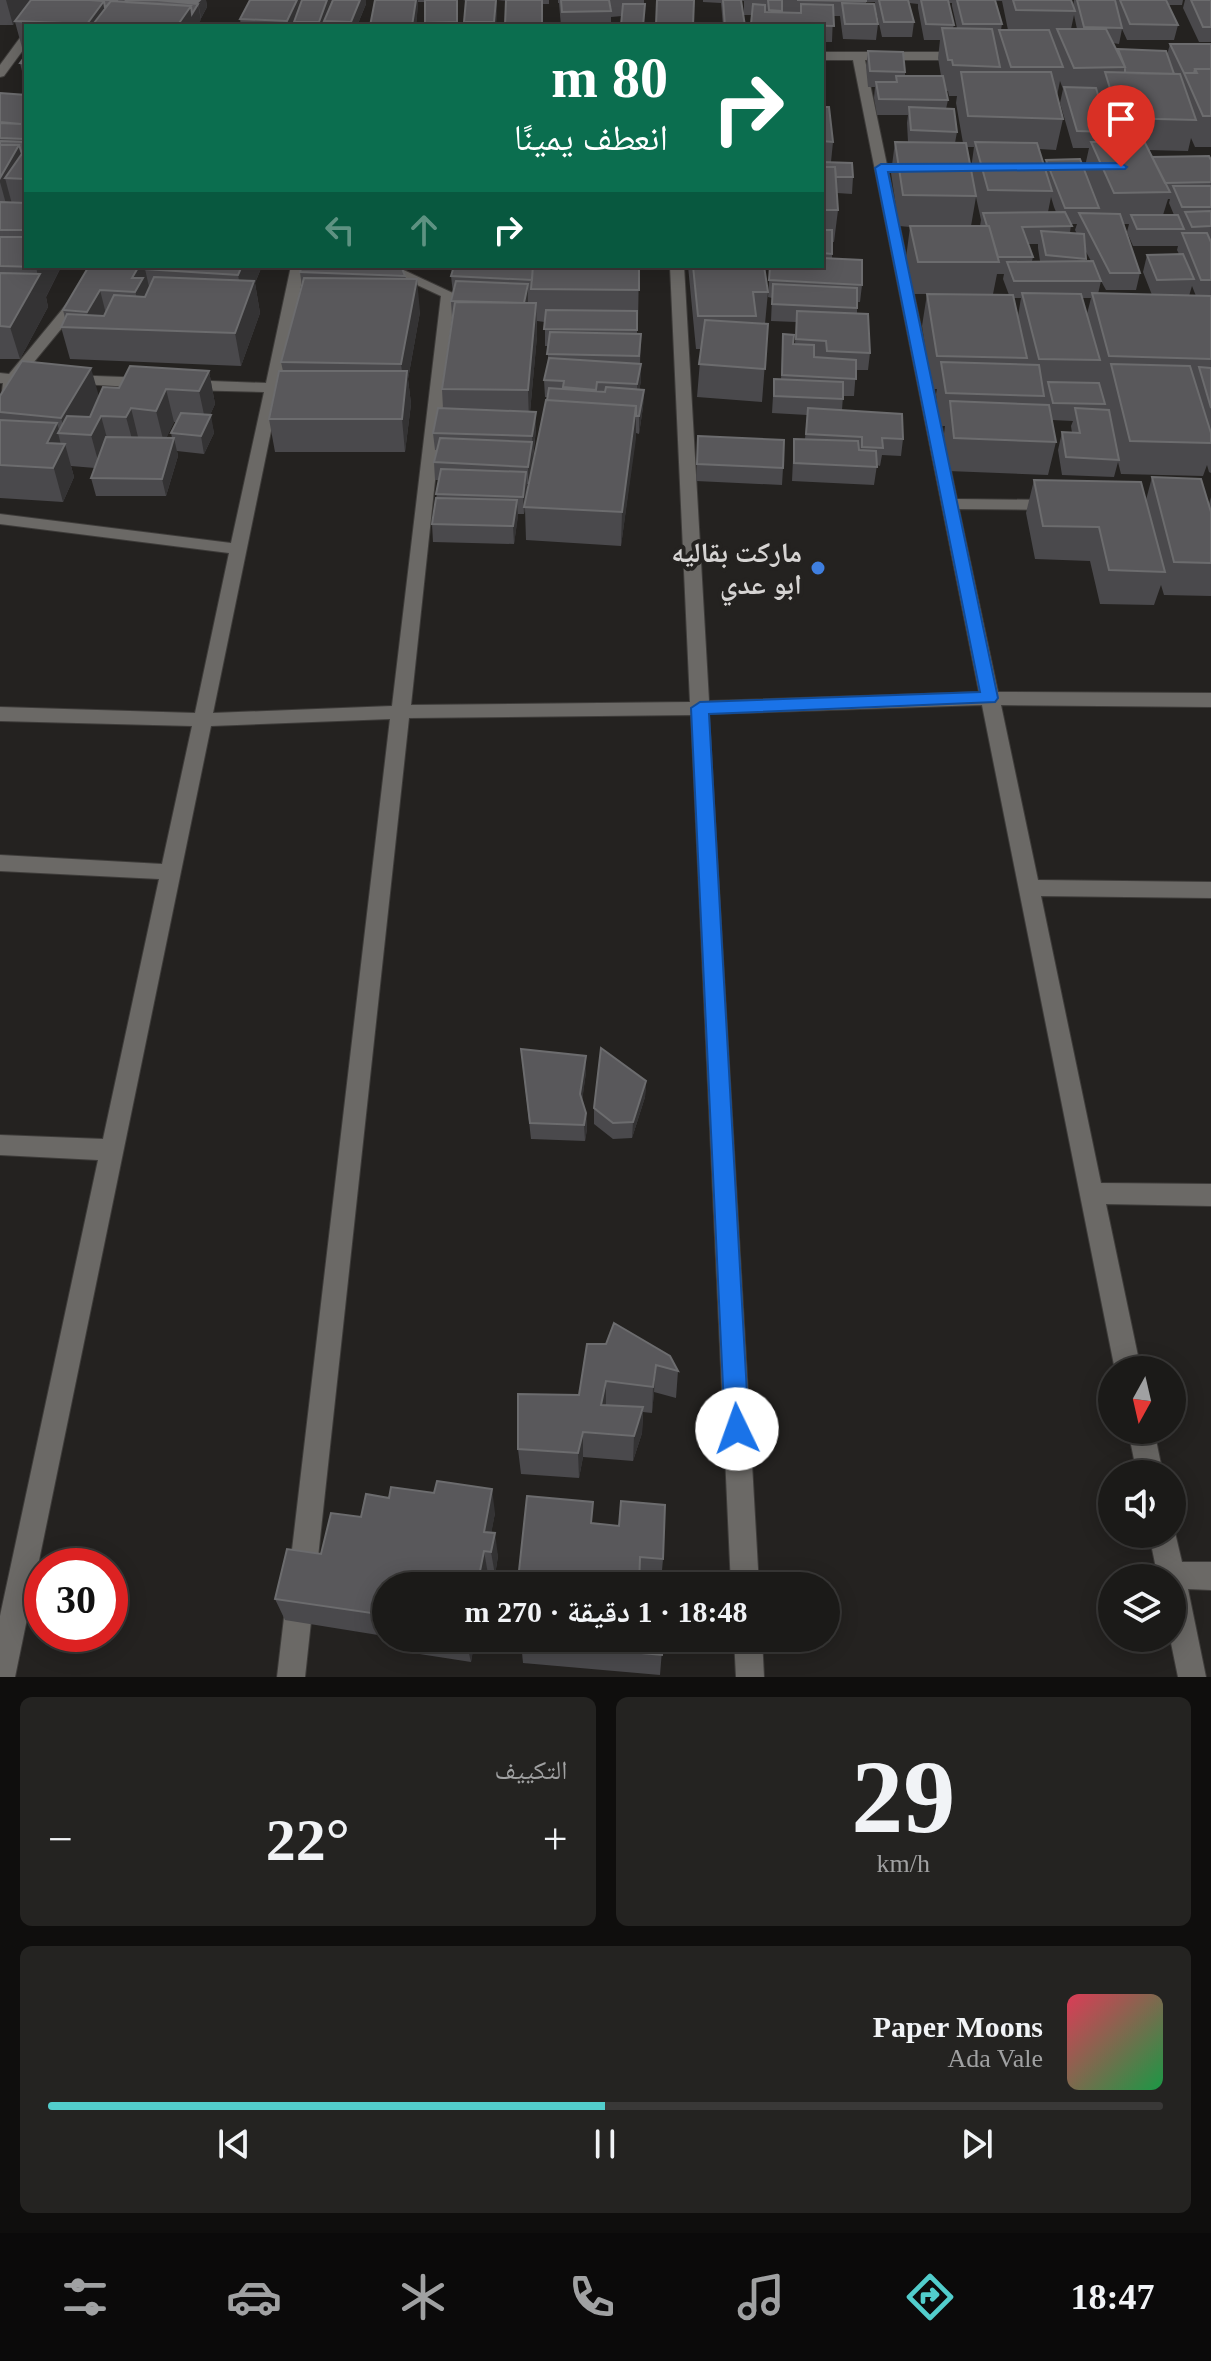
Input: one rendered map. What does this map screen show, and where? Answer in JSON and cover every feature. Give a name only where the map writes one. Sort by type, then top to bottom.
[{"type":"street","points":[[0,73],[24,41]]},
{"type":"street","points":[[824,56],[981,56]]},
{"type":"street","points":[[858,56],[889,168],[920,318],[950,504],[1125,1356]]},
{"type":"street","points":[[0,402],[6,378],[104,268]]},
{"type":"street","points":[[1,1677],[10,1591],[112,1150],[298,268]]},
{"type":"street","points":[[291,1677],[448,294],[388,268]]},
{"type":"street","points":[[677,268],[744,1572]]},
{"type":"street","points":[[6,378],[273,388]]},
{"type":"street","points":[[950,504],[1073,505]]},
{"type":"street","points":[[0,519],[239,549]]},
{"type":"street","points":[[0,714],[203,720],[400,712],[700,708],[989,698],[1211,700]]},
{"type":"street","points":[[0,863],[171,872]]},
{"type":"street","points":[[1028,888],[1211,890]]},
{"type":"street","points":[[0,1145],[112,1150]]},
{"type":"street","points":[[1090,1193],[1211,1195]]},
{"type":"street","points":[[1186,1575],[1211,1576]]},
{"type":"street","points":[[1186,1646],[1192,1677]]},
{"type":"street","points":[[749,1652],[750,1677]]},
{"type":"building","points":[[31,0],[104,1],[87,24],[15,21]]},
{"type":"building","points":[[89,0],[117,0],[111,1],[105,8],[104,1]]},
{"type":"building","points":[[126,0],[198,4],[192,14],[191,6]]},
{"type":"building","points":[[157,0],[200,0],[198,2]]},
{"type":"building","points":[[250,0],[297,0],[287,21],[240,19]]},
{"type":"building","points":[[302,0],[327,0],[319,22],[294,22]]},
{"type":"building","points":[[333,0],[360,0],[351,22],[324,21]]},
{"type":"building","points":[[375,0],[416,0],[412,24],[370,24]]},
{"type":"building","points":[[425,0],[457,0],[457,22],[425,23]]},
{"type":"building","points":[[466,0],[496,0],[494,22],[464,22]]},
{"type":"building","points":[[506,0],[542,0],[542,24],[505,24]]},
{"type":"building","points":[[561,0],[609,0],[611,11],[562,12]]},
{"type":"building","points":[[657,0],[694,0],[693,24],[656,24]]},
{"type":"building","points":[[723,0],[741,0],[745,24],[725,24]]},
{"type":"building","points":[[768,0],[782,0],[782,11],[769,10]]},
{"type":"building","points":[[879,0],[908,0],[914,22],[884,22]]},
{"type":"building","points":[[921,0],[948,0],[954,25],[926,24]]},
{"type":"building","points":[[957,0],[995,0],[1002,24],[963,24]]},
{"type":"building","points":[[1013,0],[1071,0],[1075,11],[1016,10]]},
{"type":"building","points":[[1077,0],[1115,0],[1122,28],[1084,27]]},
{"type":"building","points":[[1120,0],[1166,0],[1178,25],[1130,24]]},
{"type":"building","points":[[1191,0],[1211,0],[1211,27],[1203,27]]},
{"type":"building","points":[[111,1],[191,6],[178,24],[94,23]]},
{"type":"building","points":[[842,3],[874,4],[878,24],[845,24]]},
{"type":"building","points":[[623,4],[645,4],[643,24],[621,24]]},
{"type":"building","points":[[753,4],[765,5],[765,12],[801,13],[801,4],[833,5],[834,26],[751,24]]},
{"type":"building","points":[[942,28],[992,29],[1000,67],[953,65],[952,60],[948,60]]},
{"type":"building","points":[[1057,29],[1106,29],[1125,67],[1074,68]]},
{"type":"building","points":[[999,30],[1049,30],[1063,67],[1011,67]]},
{"type":"building","points":[[1170,44],[1211,44],[1211,69],[1184,73]]},
{"type":"building","points":[[1118,49],[1166,51],[1174,74],[1125,73]]},
{"type":"building","points":[[868,51],[903,52],[905,72],[870,71]]},
{"type":"building","points":[[1195,69],[1211,69],[1211,116],[1203,116],[1184,73],[1197,73]]},
{"type":"building","points":[[961,72],[1051,72],[1063,119],[968,116]]},
{"type":"building","points":[[1105,72],[1180,74],[1196,120],[1119,118]]},
{"type":"building","points":[[896,76],[943,76],[948,100],[879,99],[876,82],[897,82]]},
{"type":"building","points":[[1064,87],[1096,88],[1109,132],[1077,131]]},
{"type":"building","points":[[0,93],[24,95],[24,139],[0,138],[0,123],[21,124],[0,122]]},
{"type":"building","points":[[824,107],[829,107],[833,142],[824,141]]},
{"type":"building","points":[[909,107],[954,109],[957,132],[911,130]]},
{"type":"building","points":[[0,141],[24,142],[24,151],[22,154],[19,145],[0,145]]},
{"type":"building","points":[[1144,141],[1170,192],[1114,193],[1091,142]]},
{"type":"building","points":[[895,142],[966,143],[976,196],[903,195]]},
{"type":"building","points":[[975,142],[1037,143],[1052,191],[988,190]]},
{"type":"building","points":[[0,145],[19,145],[0,178]]},
{"type":"building","points":[[24,151],[24,179],[5,178]]},
{"type":"building","points":[[1209,156],[1211,182],[1165,183],[1152,157]]},
{"type":"building","points":[[1080,159],[1099,208],[1065,208],[1046,160]]},
{"type":"building","points":[[824,162],[852,163],[853,177],[836,177],[835,167],[824,167]]},
{"type":"building","points":[[824,167],[835,167],[838,210],[824,210]]},
{"type":"building","points":[[1173,186],[1211,186],[1211,207],[1182,207]]},
{"type":"building","points":[[0,202],[24,203],[24,230],[0,230]]},
{"type":"building","points":[[1211,211],[1211,226],[1192,227],[1185,212]]},
{"type":"building","points":[[1065,212],[1072,226],[1022,227],[1033,257],[998,257],[983,213]]},
{"type":"building","points":[[1079,213],[1120,214],[1140,273],[1110,273]]},
{"type":"building","points":[[1131,215],[1178,215],[1184,229],[1137,229]]},
{"type":"building","points":[[910,226],[989,226],[999,262],[918,262]]},
{"type":"building","points":[[824,230],[832,230],[832,254],[824,253]]},
{"type":"building","points":[[1041,231],[1084,234],[1086,259],[1046,255]]},
{"type":"building","points":[[1182,233],[1207,233],[1211,242],[1211,280],[1201,280]]},
{"type":"building","points":[[0,237],[24,237],[24,267],[0,266]]},
{"type":"building","points":[[1183,254],[1194,279],[1157,280],[1147,255]]},
{"type":"building","points":[[824,258],[862,260],[862,285],[769,280],[770,268],[824,268]]},
{"type":"building","points":[[1093,261],[1101,281],[1014,281],[1007,262]]},
{"type":"building","points":[[88,268],[138,268],[132,278],[143,278],[135,292],[100,290],[87,312],[63,310]]},
{"type":"building","points":[[145,268],[241,268],[238,275]]},
{"type":"building","points":[[301,268],[402,268],[405,276],[300,272]]},
{"type":"building","points":[[453,268],[533,268],[532,280],[451,276]]},
{"type":"building","points":[[533,268],[639,268],[639,290],[531,289]]},
{"type":"building","points":[[693,268],[764,268],[768,292],[753,292],[756,316],[698,316]]},
{"type":"building","points":[[0,273],[40,274],[10,327],[0,326]]},
{"type":"building","points":[[154,277],[254,281],[235,333],[61,327],[67,314],[104,316],[114,295],[145,297]]},
{"type":"building","points":[[304,278],[417,279],[401,364],[281,362]]},
{"type":"building","points":[[456,281],[528,284],[524,303],[451,301]]},
{"type":"building","points":[[773,284],[857,288],[857,308],[772,304]]},
{"type":"building","points":[[1022,293],[1081,294],[1100,360],[1039,359]]},
{"type":"building","points":[[1092,293],[1211,296],[1211,359],[1109,356]]},
{"type":"building","points":[[927,294],[1013,295],[1027,358],[937,356]]},
{"type":"building","points":[[455,302],[536,303],[528,390],[442,389]]},
{"type":"building","points":[[546,310],[637,311],[637,330],[544,329]]},
{"type":"building","points":[[797,311],[868,314],[870,353],[827,351],[826,341],[796,339]]},
{"type":"building","points":[[705,320],[768,324],[765,369],[699,364]]},
{"type":"building","points":[[550,332],[641,334],[639,356],[547,354]]},
{"type":"building","points":[[783,334],[794,335],[793,344],[814,345],[814,357],[856,360],[856,379],[782,375]]},
{"type":"building","points":[[549,358],[641,364],[637,384],[597,382],[596,390],[563,387],[564,381],[544,380]]},
{"type":"building","points":[[22,361],[91,368],[61,418],[0,412],[0,396]]},
{"type":"building","points":[[941,362],[1039,365],[1044,396],[946,393]]},
{"type":"building","points":[[1111,364],[1190,366],[1211,433],[1211,443],[1130,441]]},
{"type":"building","points":[[130,366],[209,371],[199,391],[166,389],[156,411],[131,408],[126,417],[101,416],[91,435],[58,433],[67,416],[90,417],[103,387],[119,388]]},
{"type":"building","points":[[1199,367],[1211,368],[1211,408]]},
{"type":"building","points":[[279,371],[407,371],[402,419],[269,419]]},
{"type":"building","points":[[774,379],[843,382],[843,399],[774,396]]},
{"type":"building","points":[[1048,382],[1099,383],[1105,404],[1053,403]]},
{"type":"building","points":[[606,387],[644,390],[639,416],[636,416],[636,406],[547,400],[549,388],[605,392]]},
{"type":"building","points":[[546,400],[636,406],[622,512],[524,507]]},
{"type":"building","points":[[950,401],[1049,405],[1056,442],[954,438]]},
{"type":"building","points":[[438,408],[536,412],[532,436],[433,433]]},
{"type":"building","points":[[808,408],[902,414],[903,439],[882,438],[883,448],[862,447],[862,437],[806,434]]},
{"type":"building","points":[[1075,408],[1109,410],[1119,460],[1066,457],[1062,432],[1080,433]]},
{"type":"building","points":[[181,413],[211,415],[201,436],[171,433]]},
{"type":"building","points":[[0,420],[57,423],[47,443],[65,444],[53,468],[0,465]]},
{"type":"building","points":[[698,436],[784,440],[783,468],[697,464]]},
{"type":"building","points":[[106,437],[174,438],[162,479],[91,478]]},
{"type":"building","points":[[440,438],[532,442],[528,467],[434,462]]},
{"type":"building","points":[[794,439],[858,441],[859,450],[876,451],[877,467],[794,463]]},
{"type":"building","points":[[441,469],[526,472],[523,497],[436,494]]},
{"type":"building","points":[[1152,477],[1201,479],[1211,512],[1211,563],[1174,562]]},
{"type":"building","points":[[1034,480],[1141,482],[1165,572],[1109,570],[1099,527],[1043,526]]},
{"type":"building","points":[[436,498],[517,500],[513,526],[432,524]]},
{"type":"building","points":[[601,1048],[646,1081],[633,1122],[613,1123],[594,1108]]},
{"type":"building","points":[[521,1049],[586,1056],[580,1094],[586,1113],[584,1125],[530,1123]]},
{"type":"building","points":[[614,1323],[670,1356],[678,1371],[656,1365],[653,1387],[606,1381],[601,1405],[643,1407],[634,1436],[583,1432],[578,1453],[518,1449],[518,1394],[579,1395],[587,1344],[606,1344]]},
{"type":"building","points":[[437,1481],[492,1489],[484,1532],[495,1533],[491,1552],[484,1551],[480,1572],[372,1572],[371,1613],[275,1599],[287,1549],[321,1554],[331,1513],[361,1517],[366,1494],[389,1498],[391,1487],[434,1493]]},
{"type":"building","points":[[527,1496],[593,1502],[591,1523],[619,1526],[621,1501],[665,1505],[663,1559],[640,1557],[639,1572],[519,1572]]},
{"type":"building","points":[[629,1652],[662,1652],[662,1655]]},
{"type":"place","name":"ماركت بقاليه ابو عدي","points":[[818,568]]},
{"type":"route","points":[[737,1429],[700,708],[989,698],[881,168],[1121,167]]}]
